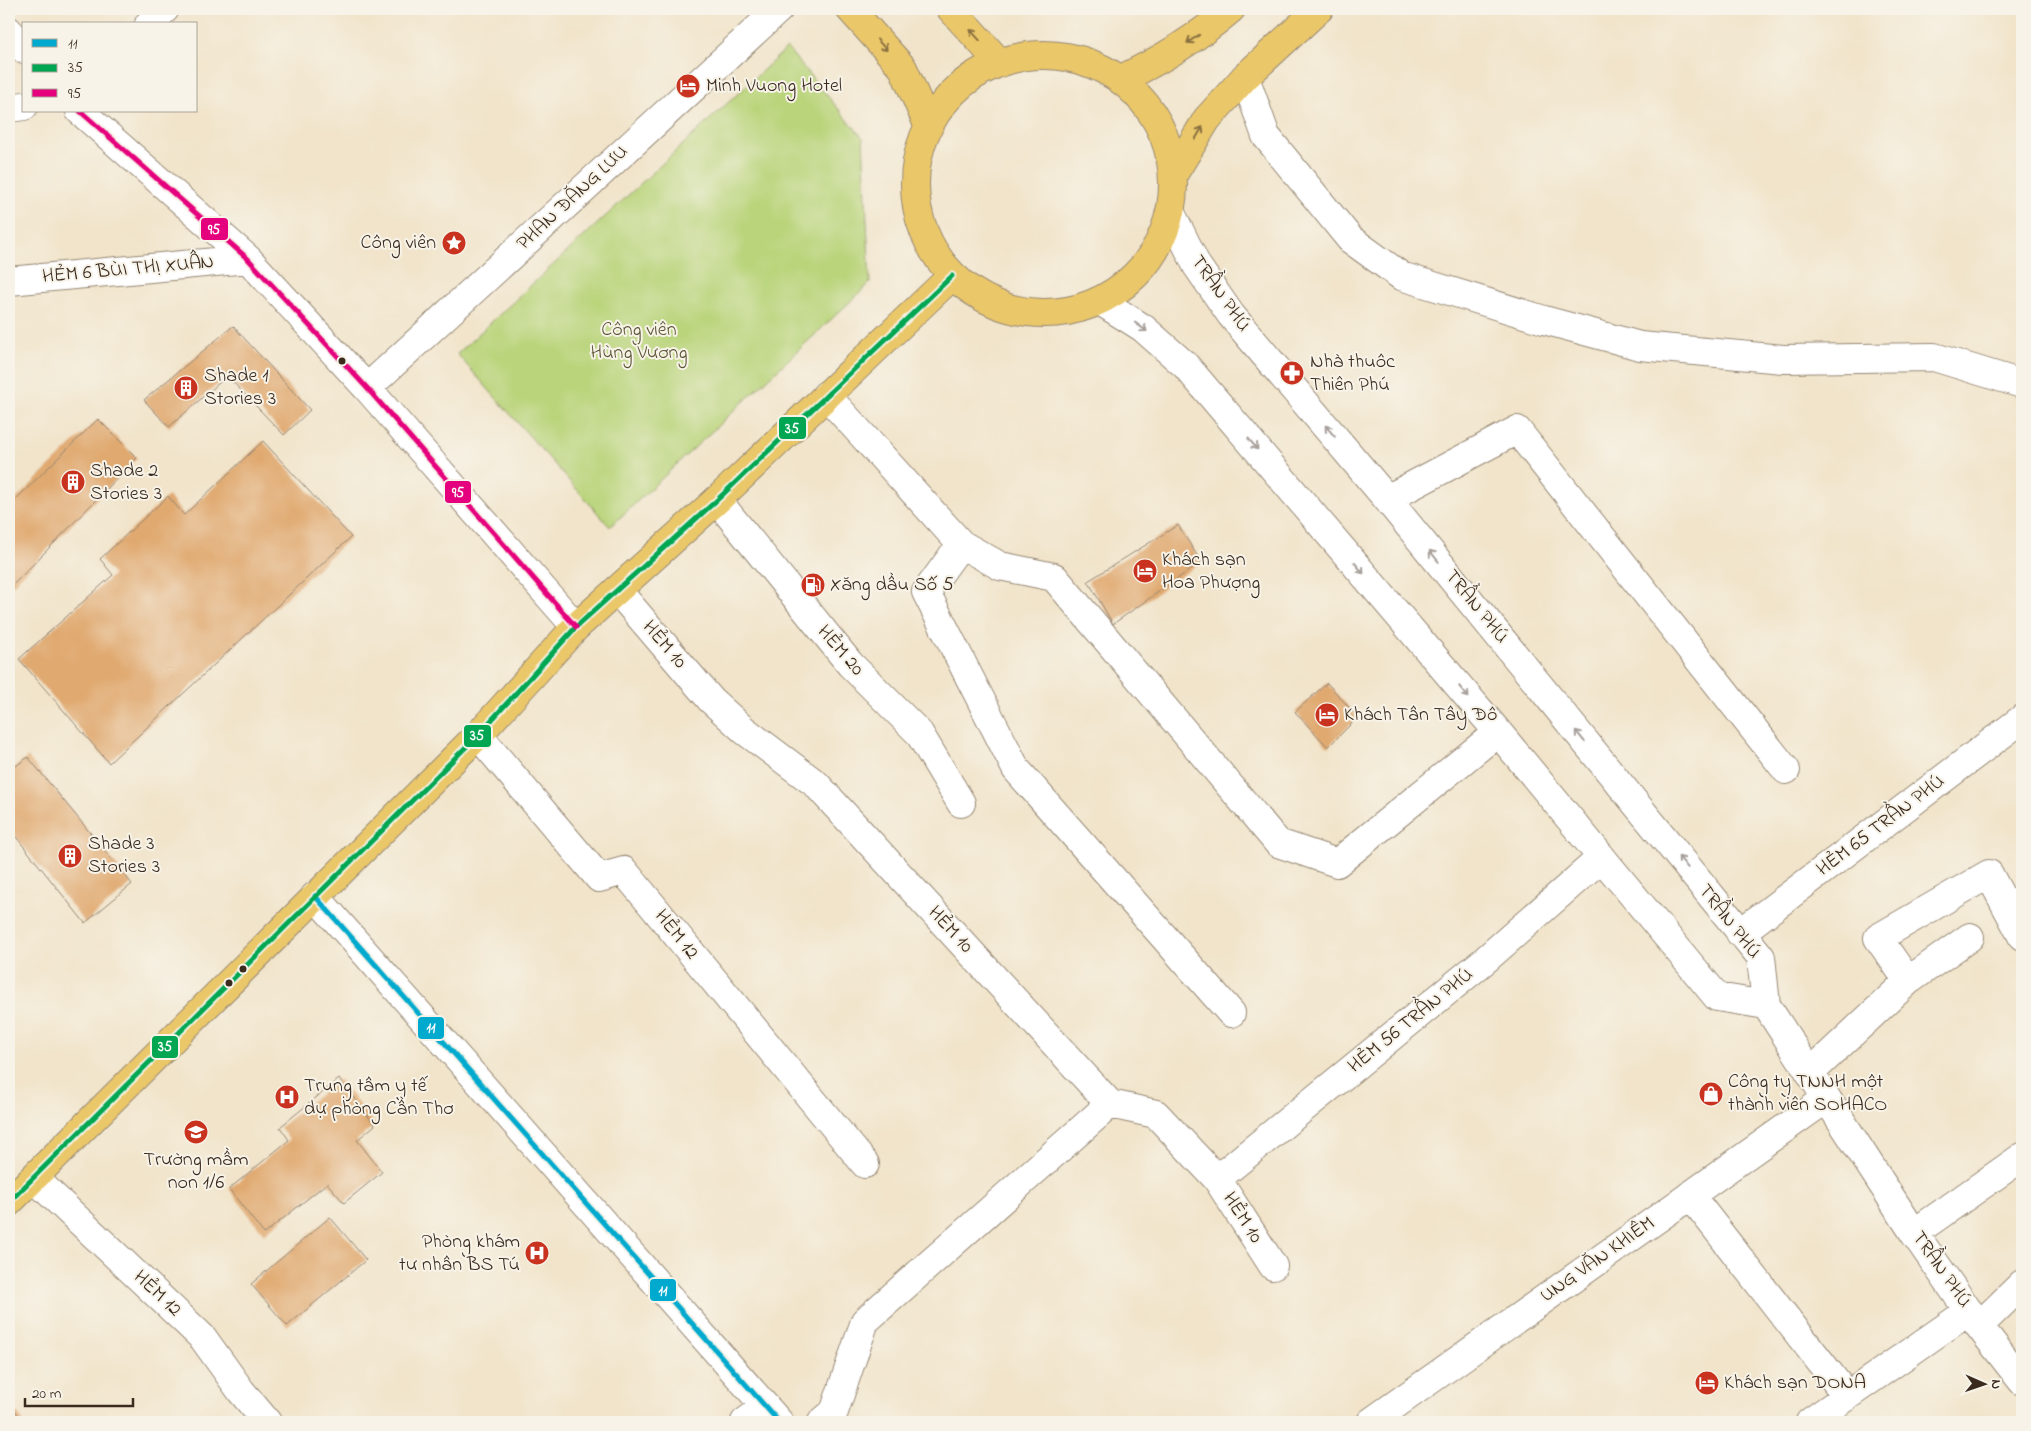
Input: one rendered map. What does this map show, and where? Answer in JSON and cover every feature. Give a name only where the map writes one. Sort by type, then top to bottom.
[{"type":"main road","points":[[850,9],[903,68],[928,125]]},
{"type":"main road","points":[[951,9],[999,62]]},
{"type":"main road","points":[[1121,79],[1164,59],[1206,30],[1231,9]]},
{"type":"main road","points":[[1173,175],[1207,118],[1245,77],[1319,9]]},
{"type":"main road","points":[[1030,54],[1062,54],[1093,63],[1121,79],[1143,98],[1165,137],[1173,175],[1171,213],[1156,248],[1135,281],[1100,301],[1062,313],[1022,313],[984,300],[952,276],[928,243],[916,204],[916,164],[928,125],[946,98],[964,82],[999,62],[1030,54]]},
{"type":"main road","points":[[9,1202],[478,735],[576,627],[717,500],[952,276]]},
{"type":"street","points":[[150,22],[166,9]]},
{"type":"street","name":"PHAN ĐĂNG LƯU","points":[[367,388],[779,9]]},
{"type":"street","points":[[9,31],[22,47]]},
{"type":"street","points":[[1245,77],[1266,136],[1350,239],[1401,276],[1544,320],[1640,346],[1783,359],[1934,358],[2022,384]]},
{"type":"street","points":[[9,108],[22,106]]},
{"type":"street","points":[[81,112],[248,259],[367,388],[576,627]]},
{"type":"street","name":"TRẦN PHÚ","points":[[1171,213],[1197,266],[1231,315],[1388,499],[1761,957],[1766,1005],[1914,1233],[1974,1318],[2022,1381]]},
{"type":"street","name":"HẺM 6 BÙI THỊ XUÂN","points":[[9,281],[248,259]]},
{"type":"street","points":[[1100,301],[1143,328],[1186,366],[1498,732],[1717,997],[1766,1005]]},
{"type":"street","points":[[826,396],[962,544],[1000,566],[1054,578],[1278,843],[1337,863],[1498,732]]},
{"type":"street","points":[[1388,499],[1517,430],[1786,770]]},
{"type":"street","name":"HẺM 20","points":[[717,500],[850,664],[919,733],[961,802]]},
{"type":"street","points":[[962,544],[926,592],[1016,769],[1231,1012]]},
{"type":"street","name":"HẺM 10","points":[[617,590],[711,700],[744,730],[816,784],[1110,1104],[1156,1114],[1217,1179],[1273,1266]]},
{"type":"street","name":"HẺM 65 TRẦN PHÚ","points":[[1740,933],[2022,719]]},
{"type":"street","name":"HẺM 12","points":[[478,735],[599,878],[624,871],[865,1164]]},
{"type":"street","name":"HẺM 56 TRẦN PHÚ","points":[[1217,1179],[1484,961],[1601,858]]},
{"type":"street","points":[[1908,981],[1878,938],[1989,874],[2022,936]]},
{"type":"street","points":[[315,896],[764,1417]]},
{"type":"street","points":[[1810,1073],[1908,981],[1970,938]]},
{"type":"street","name":"UNG VĂN KHIÊM","points":[[1371,1422],[1826,1099]]},
{"type":"street","points":[[822,1422],[834,1412],[865,1321],[1110,1104]]},
{"type":"street","points":[[1914,1233],[2022,1156]]},
{"type":"street","name":"HẺM 12","points":[[34,1178],[203,1338],[241,1391],[267,1422]]},
{"type":"street","points":[[1690,1195],[1847,1396]]},
{"type":"street","points":[[1810,1422],[1847,1396],[1974,1318],[2022,1284]]},
{"type":"green space","name":"Công viên Hùng Vương","points":[[787,48],[863,138],[870,283],[610,527],[457,354]]},
{"type":"building","name":"Shade 1 Stories 3","points":[[233,326],[310,410],[284,435],[227,376],[169,427],[144,400]]},
{"type":"building","name":"Shade 2 Stories 3","points":[[98,419],[137,458],[9,589],[9,506]]},
{"type":"building","points":[[263,441],[351,537],[109,763],[19,659],[113,575],[100,559],[168,496],[184,515]]},
{"type":"building","name":"Khách sạn Hoa Phượng","points":[[1178,525],[1201,562],[1113,624],[1088,581]]},
{"type":"building","name":"Khách Tân Tây Đô","points":[[1327,683],[1358,717],[1328,747],[1295,712]]},
{"type":"building","name":"Shade 3 Stories 3","points":[[28,757],[132,884],[85,923],[9,828],[9,771]]},
{"type":"building","points":[[339,1079],[375,1125],[357,1140],[382,1172],[344,1203],[327,1183],[264,1234],[229,1189],[289,1140],[280,1127]]},
{"type":"building","points":[[1703,1086],[1716,1086],[1716,1101],[1703,1102]]},
{"type":"building","points":[[330,1217],[366,1260],[287,1326],[251,1284]]},
{"type":"building","points":[[9,1403],[24,1422],[9,1422]]},
{"type":"transit line","name":"95","points":[[81,112],[248,259],[367,388],[576,627]]},
{"type":"transit line","name":"35","points":[[9,1202],[478,735],[576,627],[717,500],[952,276]]},
{"type":"transit line","name":"11","points":[[315,896],[779,1422]]},
{"type":"place","name":"Minh Vuong Hotel","points":[[688,86]]},
{"type":"place","name":"Công viên","points":[[454,243]]},
{"type":"place","name":"Nhà thuôc Thiên Phú","points":[[1292,373]]},
{"type":"place","name":"Shade 1 Stories 3","points":[[186,388]]},
{"type":"place","name":"Shade 2 Stories 3","points":[[73,482]]},
{"type":"place","name":"Khách sạn Hoa Phượng","points":[[1145,571]]},
{"type":"place","name":"Xăng dầu Số 5","points":[[813,585]]},
{"type":"place","name":"Khách Tân Tây Đô","points":[[1327,715]]},
{"type":"place","name":"Shade 3 Stories 3","points":[[70,856]]},
{"type":"place","name":"Công ty TNNH một thành viên SOHACO","points":[[1711,1094]]},
{"type":"place","name":"Trung tâm y tế dự phòng Cần Thơ","points":[[287,1097]]},
{"type":"place","name":"Trường mầm non 1/6","points":[[196,1132]]},
{"type":"place","name":"Phòng khám tư nhân BS Tú","points":[[537,1253]]},
{"type":"place","name":"Khách sạn DONA","points":[[1707,1383]]}]
